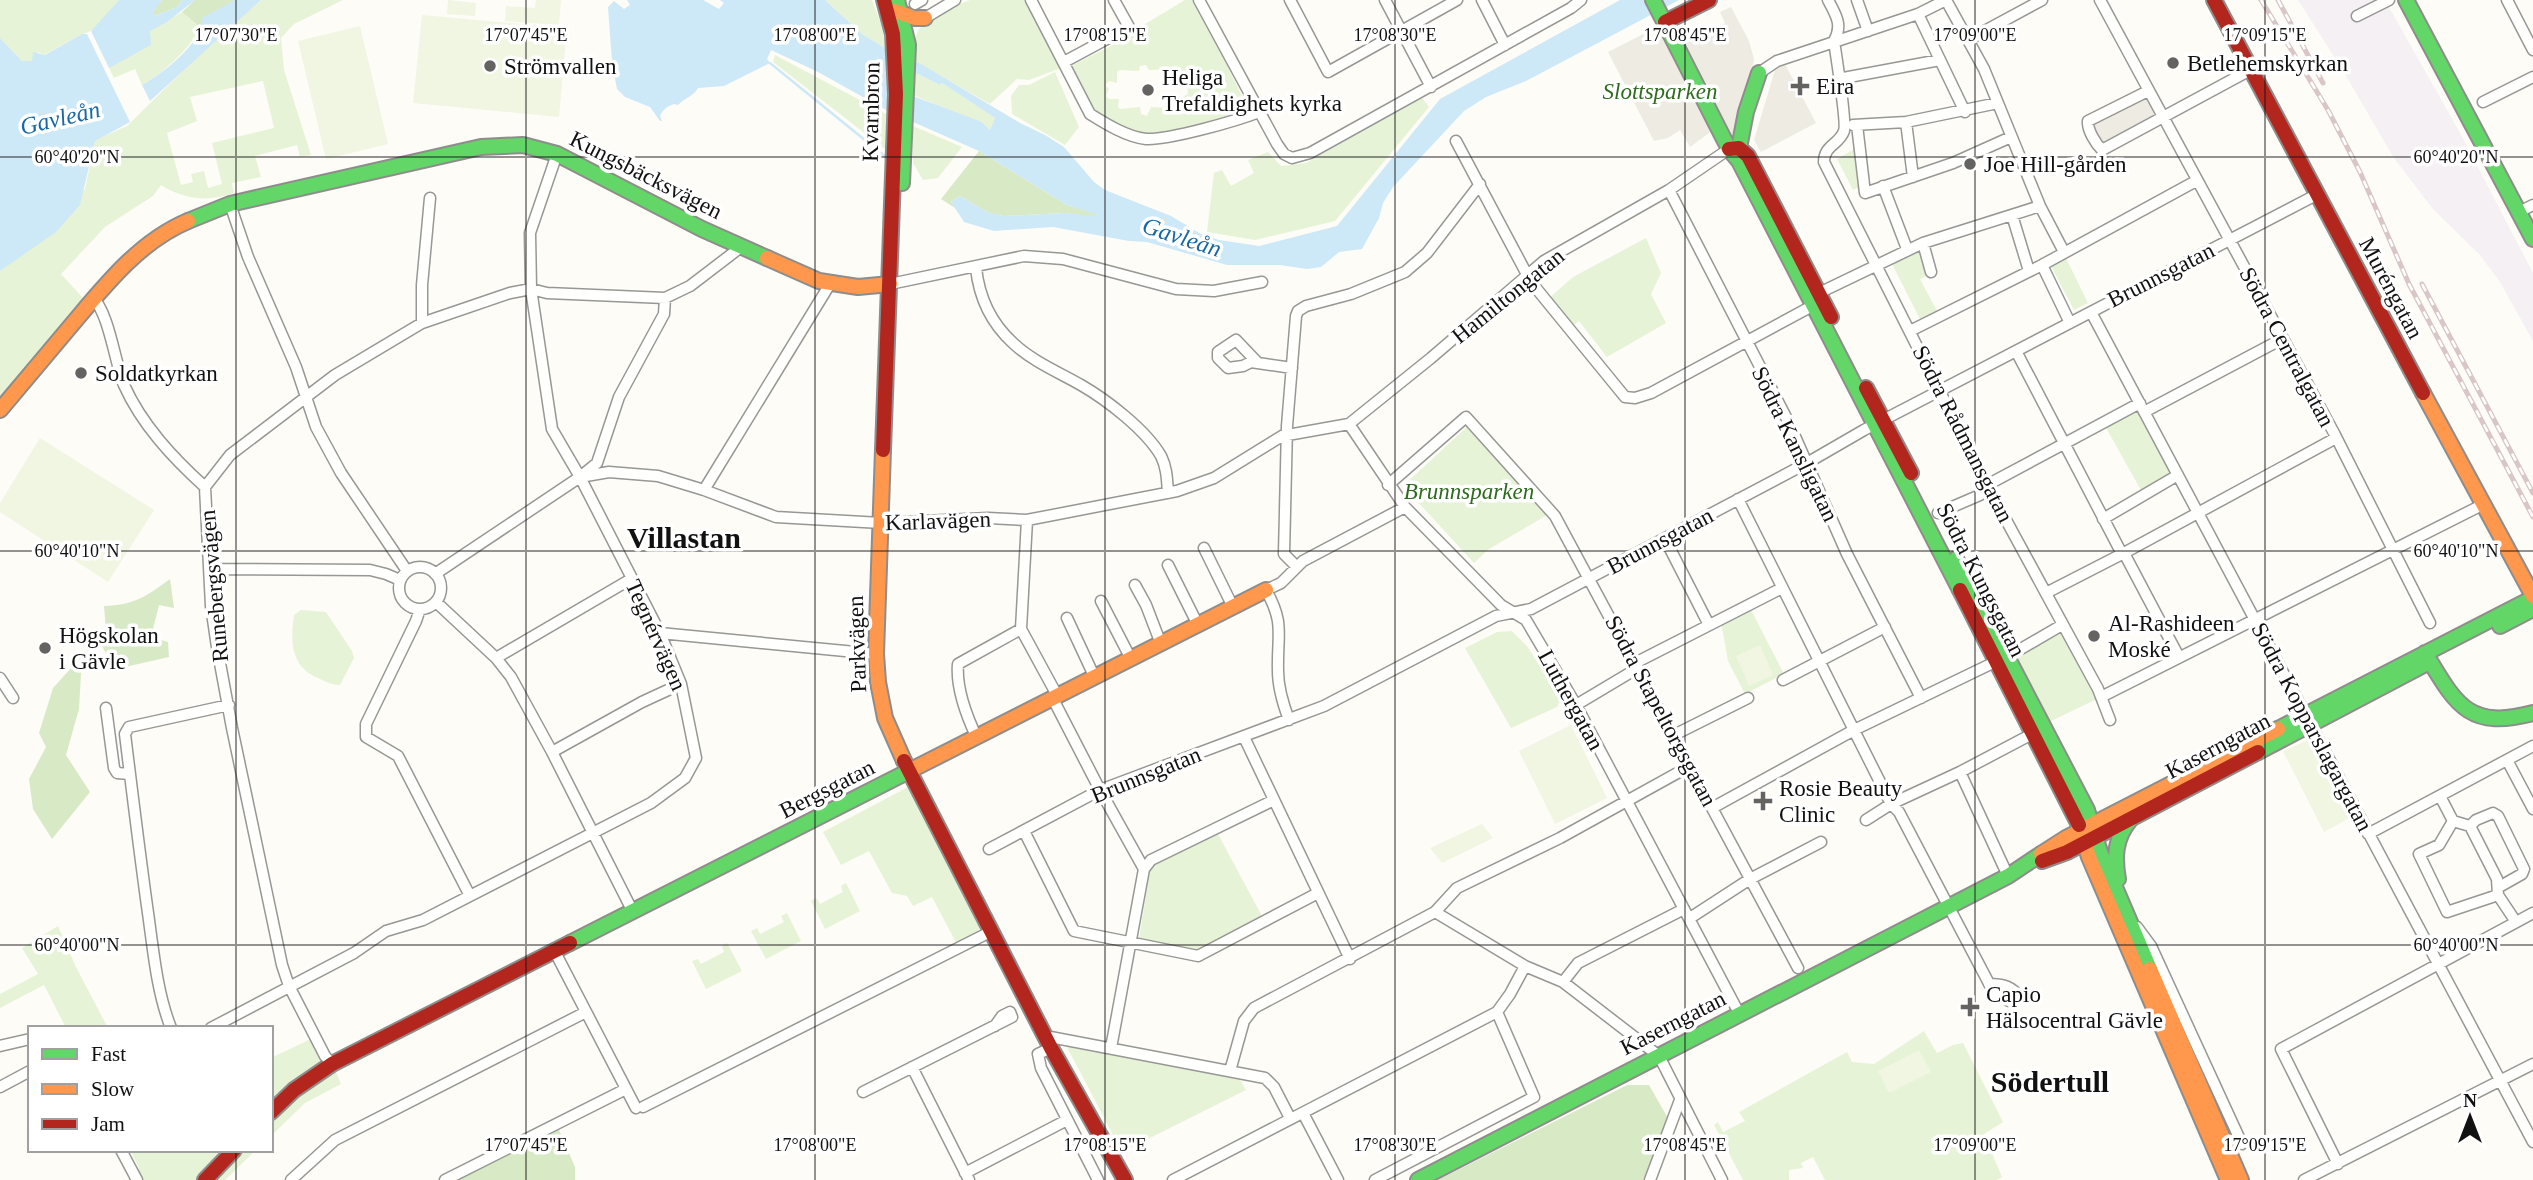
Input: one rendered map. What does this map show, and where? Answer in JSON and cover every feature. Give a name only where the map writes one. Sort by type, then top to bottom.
[{"type":"street","points":[[910,31],[956,0]]},
{"type":"street","points":[[1031,0],[1090,114],[1136,137],[1148,139],[1213,126],[1259,112]]},
{"type":"street","points":[[1064,62],[1129,27],[1114,0]]},
{"type":"street","points":[[1290,0],[1328,72],[1457,0]]},
{"type":"street","points":[[1385,0],[1431,87]]},
{"type":"street","points":[[1482,0],[1505,45]]},
{"type":"street","points":[[1202,2],[1259,112],[1284,154],[1292,158],[1310,153],[1431,87],[1581,0]]},
{"type":"street","name":"Södra Kungsgatan","points":[[1653,0],[1739,151],[1739,161],[1816,299],[2002,659],[2087,810],[2089,857],[2228,1180]]},
{"type":"street","points":[[1663,18],[1709,0]]},
{"type":"street","points":[[1828,0],[1838,19],[1840,32],[1834,41],[1845,126],[1906,122],[1965,112],[1998,103]]},
{"type":"street","points":[[1857,0],[1868,31]]},
{"type":"street","points":[[1739,151],[1746,112],[1759,73],[1777,61],[1917,14],[1930,3],[1946,0],[1984,69],[2040,206],[2064,252]]},
{"type":"street","points":[[1968,40],[2042,0]]},
{"type":"street","name":"Södra Centralgatan","points":[[2100,0],[2336,438],[2430,622]]},
{"type":"street","name":"Muréngatan","points":[[2214,0],[2482,505],[2529,604]]},
{"type":"street","points":[[2357,16],[2389,0]]},
{"type":"street","points":[[2406,0],[2533,239]]},
{"type":"street","points":[[2507,0],[2533,50]]},
{"type":"street","points":[[892,4],[918,2]]},
{"type":"street","points":[[892,4],[910,31]]},
{"type":"street","points":[[892,4],[915,18],[910,31]]},
{"type":"street","points":[[1917,14],[1965,112]]},
{"type":"street","name":"Kvarnbron","points":[[897,191],[895,94],[910,31]]},
{"type":"street","points":[[1838,79],[1940,60]]},
{"type":"street","points":[[2148,91],[2088,121],[2088,127],[2102,150],[2252,69]]},
{"type":"street","points":[[2483,102],[2533,77]]},
{"type":"street","points":[[1906,122],[1913,177]]},
{"type":"street","points":[[1857,125],[1865,193],[1953,163],[2011,137]]},
{"type":"street","name":"Södra Rådmansgatan","points":[[1845,126],[1839,139],[1824,154],[1824,162],[1987,485],[2101,697],[2110,720]]},
{"type":"street","points":[[1456,141],[1542,297],[1625,397],[1643,397],[1746,342],[1816,299],[1907,249],[2040,206]]},
{"type":"street","name":"Kungsbäcksvägen","points":[[0,410],[93,298],[125,265],[159,236],[229,204],[481,147],[523,145],[557,154],[741,247],[830,284],[858,287],[890,284],[1024,256],[1063,259],[1176,289],[1214,290],[1262,282]]},
{"type":"street","name":"Hamiltongatan","points":[[1287,435],[1349,424],[1544,261],[1739,151]]},
{"type":"street","name":"Tegnérvägen","points":[[215,1026],[355,953],[386,931],[423,919],[651,803],[685,778],[696,758],[681,684],[660,633],[580,477],[552,429],[531,289],[530,233],[557,154]]},
{"type":"street","points":[[1910,331],[2042,265],[2196,181]]},
{"type":"street","points":[[1297,567],[1284,554],[1287,435],[1298,311],[1306,306],[1351,294],[1405,272],[1427,253],[1480,184]]},
{"type":"street","points":[[1883,186],[1907,249]]},
{"type":"street","name":"Södra Kansligatan","points":[[1669,190],[1789,423],[1847,554],[1921,698]]},
{"type":"street","name":"Parkvägen","points":[[897,191],[890,284],[876,654],[885,718],[909,773],[990,932],[1125,1180]]},
{"type":"street","name":"Brunnsgatan","points":[[989,849],[1100,790],[1324,706],[1496,617],[1531,609],[1807,463],[1878,422],[2316,195]]},
{"type":"street","points":[[422,323],[422,285],[430,198]]},
{"type":"street","points":[[229,204],[248,257],[296,367],[316,426],[341,473],[407,571]]},
{"type":"street","points":[[2519,212],[2533,205]]},
{"type":"street","points":[[2012,215],[2029,271]]},
{"type":"street","points":[[1923,243],[1931,272]]},
{"type":"street","points":[[435,574],[597,463],[619,397],[664,314],[665,298],[690,286],[741,247]]},
{"type":"street","points":[[2042,265],[2070,323]]},
{"type":"street","points":[[976,268],[978,285],[990,314],[1011,342],[1041,363],[1085,387],[1135,426],[1161,456],[1168,493]]},
{"type":"street","points":[[705,490],[830,284]]},
{"type":"street","name":"Runebergsvägen","points":[[332,1064],[325,1056],[289,986],[271,916],[211,606],[205,487],[230,455],[335,375],[422,323],[510,293],[531,289],[548,293],[665,298]]},
{"type":"street","points":[[93,298],[102,312],[121,376],[137,408],[150,429],[183,467],[205,487]]},
{"type":"street","name":"Södra Kopparslagargatan","points":[[2091,312],[2533,1142]]},
{"type":"street","points":[[1938,513],[1979,495],[1987,485],[2063,444],[2282,339]]},
{"type":"street","points":[[2016,351],[2102,519],[2179,657]]},
{"type":"street","points":[[1257,362],[1292,368]]},
{"type":"street","name":"Södra Stapeltorgsgatan","points":[[1388,485],[1466,417],[1555,516],[1798,968]]},
{"type":"street","name":"Luthergatan","points":[[1349,424],[1405,507],[1501,604],[1525,620],[1576,705],[1740,1015]]},
{"type":"street","name":"Karlavägen","points":[[580,477],[609,472],[658,476],[705,490],[776,517],[881,523],[1027,520],[1168,493],[1214,478],[1287,435]]},
{"type":"street","points":[[2046,593],[2336,438]]},
{"type":"street","points":[[2102,519],[2178,475]]},
{"type":"street","points":[[1738,499],[1891,804],[1899,812],[1989,984]]},
{"type":"street","points":[[2101,697],[2482,505]]},
{"type":"street","name":"Bergsgatan","points":[[273,1110],[300,1085],[332,1064],[1280,583],[1303,561],[1405,507]]},
{"type":"street","points":[[1027,520],[1021,629],[1100,790],[1144,869]]},
{"type":"street","points":[[1665,539],[1709,625]]},
{"type":"street","points":[[1204,548],[1233,607]]},
{"type":"street","points":[[1168,565],[1198,625]]},
{"type":"street","points":[[420,609],[403,601],[399,591],[400,580],[407,571],[419,567],[435,574],[440,591],[436,601],[420,609],[366,724],[366,737],[398,756],[470,894]]},
{"type":"street","points":[[210,569],[370,570],[400,580]]},
{"type":"street","points":[[496,658],[631,579]]},
{"type":"street","points":[[1135,585],[1161,644]]},
{"type":"street","points":[[1576,705],[1709,625],[1782,588]]},
{"type":"street","points":[[1266,590],[1276,608],[1280,623],[1279,681],[1289,720]]},
{"type":"street","points":[[436,601],[496,658],[511,677],[633,912]]},
{"type":"street","points":[[1101,601],[1131,659]]},
{"type":"street","name":"Kaserngatan","points":[[2088,833],[2529,604]]},
{"type":"street","points":[[1067,618],[1095,678]]},
{"type":"street","points":[[1712,808],[1854,730],[2002,659],[2062,625]]},
{"type":"street","points":[[1783,680],[1885,627]]},
{"type":"street","points":[[977,738],[970,724],[957,674],[958,664],[1021,629]]},
{"type":"street","points":[[660,633],[876,654]]},
{"type":"street","points":[[2428,657],[2452,698],[2469,709],[2495,718],[2519,717],[2533,713]]},
{"type":"street","name":"Södra Kungsgatan","points":[[2002,659],[2034,733],[2088,833],[2125,911],[2241,1180]]},
{"type":"street","points":[[0,678],[13,698]]},
{"type":"street","points":[[552,752],[642,702],[681,684]]},
{"type":"street","points":[[1674,735],[1748,698]]},
{"type":"street","points":[[171,1026],[163,1008],[132,805],[125,734],[129,727],[229,705]]},
{"type":"street","points":[[106,708],[114,768],[117,773],[130,774]]},
{"type":"street","name":"Kaserngatan","points":[[1418,1180],[2008,876],[2066,838],[2088,833],[2138,813],[2307,719]]},
{"type":"street","points":[[1866,820],[1891,804],[2034,733]]},
{"type":"street","points":[[1244,737],[1350,959]]},
{"type":"street","points":[[2368,834],[2533,746]]},
{"type":"street","points":[[2507,760],[2533,809]]},
{"type":"street","points":[[1230,1071],[1244,1021],[1254,1008],[1435,912],[1457,888],[1560,838],[1690,766]]},
{"type":"street","points":[[1960,772],[2008,876]]},
{"type":"street","points":[[2440,796],[2453,821],[2470,827],[2497,878],[2498,891],[2516,922]]},
{"type":"street","points":[[1111,1048],[1144,869],[1151,860],[1275,800]]},
{"type":"street","points":[[2125,911],[2116,869],[2116,846],[2124,827],[2138,813]]},
{"type":"street","points":[[2453,821],[2439,845],[2419,854],[2447,912],[2498,891],[2522,874],[2524,869],[2498,816],[2493,813],[2487,815],[2476,820],[2470,827]]},
{"type":"street","points":[[1024,831],[1074,931],[1198,956],[1318,893]]},
{"type":"street","points":[[1563,982],[1578,963],[1687,914],[1821,842]]},
{"type":"street","name":"Södra Kungsgatan","points":[[2125,911],[2151,946],[2242,1144]]},
{"type":"street","points":[[1435,912],[1525,966],[1563,982],[1659,1056],[1722,1180]]},
{"type":"street","points":[[2339,1164],[2281,1049],[2533,913]]},
{"type":"street","points":[[555,952],[626,1089],[640,1107],[990,932]]},
{"type":"street","points":[[1173,1180],[1497,1012],[1525,966]]},
{"type":"street","points":[[291,1180],[335,1140],[586,1012]]},
{"type":"street","points":[[1375,1180],[1534,1097],[1497,1012]]},
{"type":"street","points":[[863,1092],[995,1026]]},
{"type":"street","points":[[0,1046],[28,1039]]},
{"type":"street","points":[[1098,1180],[1041,1068],[1038,1054],[1048,1042],[1111,1048],[1265,1078],[1274,1087],[1286,1121]]},
{"type":"street","points":[[2304,1180],[2533,1064]]},
{"type":"street","points":[[912,1068],[967,1176],[1067,1120]]},
{"type":"street","points":[[0,1087],[28,1072]]},
{"type":"street","points":[[445,1180],[626,1089]]},
{"type":"street","points":[[1650,1180],[1681,1100]]},
{"type":"street","points":[[1303,1113],[1338,1180]]},
{"type":"street","points":[[122,1152],[137,1180]]},
{"type":"street","points":[[205,1180],[232,1152]]},
{"type":"shaded area","points":[[2298,0],[2385,0],[2460,133],[2533,273],[2533,341],[2500,282],[2480,255],[2433,209],[2394,158]]},
{"type":"shaded area","points":[[1731,7],[1749,41],[1754,59],[1752,80],[1736,130],[1731,136],[1680,39],[1691,33],[1695,40],[1725,23],[1720,12]]},
{"type":"shaded area","name":"Slottsparken","points":[[1659,26],[1713,130],[1690,147],[1680,130],[1668,138],[1654,141],[1608,52]]},
{"type":"shaded area","points":[[1785,64],[1816,123],[1761,152],[1754,140],[1775,70]]},
{"type":"shaded area","points":[[2148,91],[2163,118],[2102,150],[2088,121]]},
{"type":"green space","points":[[0,0],[119,0],[93,29],[44,55],[38,52],[32,61],[22,61],[0,38]]},
{"type":"green space","points":[[162,0],[182,0],[177,7],[155,16],[152,12]]},
{"type":"green space","points":[[195,0],[235,0],[220,9],[201,28],[182,12]]},
{"type":"green space","points":[[261,0],[343,0],[294,24],[281,38],[284,70],[311,155],[300,157],[297,145],[255,156],[261,177],[232,183],[234,193],[224,196],[197,198],[179,194],[161,185],[153,196],[105,227],[61,274],[84,299],[0,402],[0,271],[25,252],[85,189],[95,140],[127,126],[204,50]],"holes":[[[263,81],[274,128],[212,143],[222,184],[208,188],[204,171],[191,174],[193,182],[181,185],[167,133],[197,121],[190,97]]]},
{"type":"green space","points":[[448,0],[476,3],[475,16],[447,14]]},
{"type":"green space","points":[[536,0],[561,0],[559,25],[505,21],[506,6],[535,8]]},
{"type":"green space","points":[[825,0],[872,0],[883,29],[885,48],[862,34]]},
{"type":"green space","points":[[970,0],[1028,0],[1064,67],[1029,80],[1017,79],[990,104],[914,61],[915,39],[921,27],[940,13]]},
{"type":"green space","points":[[1185,0],[1192,0],[1208,26],[1251,115],[1148,139],[1090,114],[1067,68],[1133,35],[1145,24]],"holes":[[[1146,65],[1149,70],[1180,69],[1179,80],[1187,83],[1188,94],[1180,98],[1171,97],[1170,108],[1151,107],[1147,116],[1141,114],[1140,107],[1120,109],[1119,99],[1109,99],[1106,96],[1109,88],[1106,84],[1109,81],[1117,83],[1117,72],[1120,70],[1139,71],[1140,66]]]},
{"type":"green space","points":[[182,12],[201,28],[175,60],[142,85],[135,69],[114,78],[109,68],[149,31]]},
{"type":"green space","name":"Strömvallen","points":[[422,15],[567,28],[559,117],[413,103]]},
{"type":"green space","points":[[360,26],[388,144],[326,159],[298,41]]},
{"type":"green space","points":[[775,55],[886,114],[885,149],[773,62]]},
{"type":"green space","points":[[888,66],[914,72],[940,85],[942,83],[995,118],[990,130],[982,122],[892,86],[885,73]]},
{"type":"green space","points":[[1055,72],[1079,127],[1065,145],[1012,114],[1011,96],[1019,85],[1029,85]]},
{"type":"green space","points":[[1422,98],[1429,107],[1335,221],[1255,240],[1207,232],[1214,173],[1222,170],[1231,186],[1254,173],[1248,160],[1268,152],[1281,166],[1306,163]]},
{"type":"green space","points":[[913,126],[962,147],[938,178],[923,180],[913,163]]},
{"type":"green space","points":[[1858,147],[1861,194],[1857,188],[1853,190],[1837,159]]},
{"type":"green space","points":[[979,151],[1067,205],[1098,214],[1095,217],[1064,213],[1004,216],[989,213],[960,196],[951,202],[955,208],[941,199]]},
{"type":"green space","points":[[1646,238],[1661,273],[1651,294],[1666,323],[1607,357],[1579,321],[1568,329],[1546,301],[1573,277]]},
{"type":"green space","points":[[1918,248],[1929,275],[1920,279],[1938,313],[1921,321],[1891,262]]},
{"type":"green space","points":[[2065,256],[2088,303],[2074,310],[2050,264]]},
{"type":"green space","points":[[2138,406],[2175,474],[2142,492],[2105,426]]},
{"type":"green space","name":"Brunnsparken","points":[[1469,425],[1549,514],[1489,549],[1474,563],[1403,486]]},
{"type":"green space","points":[[40,438],[154,510],[108,582],[0,512],[0,503]]},
{"type":"green space","points":[[170,579],[174,608],[159,605],[151,637],[168,642],[169,657],[116,669],[98,640],[106,631],[104,606],[139,599]]},
{"type":"green space","points":[[1749,606],[1784,674],[1745,694],[1728,661],[1721,622]]},
{"type":"green space","points":[[301,610],[326,612],[352,651],[354,658],[340,685],[329,683],[309,673],[297,660],[293,625],[294,615]]},
{"type":"green space","points":[[2060,627],[2099,698],[2047,723],[2011,655]]},
{"type":"green space","points":[[1512,631],[1527,646],[1561,699],[1557,707],[1511,728],[1465,648],[1497,632]]},
{"type":"green space","points":[[1760,645],[1773,675],[1749,686],[1736,656]]},
{"type":"green space","points":[[82,656],[79,709],[66,755],[90,792],[52,839],[33,809],[29,779],[46,747],[39,733],[53,688]]},
{"type":"green space","points":[[1571,725],[1607,798],[1555,824],[1519,751]]},
{"type":"green space","points":[[2310,739],[2351,817],[2324,832],[2283,751]]},
{"type":"green space","points":[[908,787],[979,924],[979,931],[958,946],[932,897],[913,906],[907,896],[892,893],[869,851],[841,865],[823,832]]},
{"type":"green space","points":[[1482,824],[1493,838],[1442,863],[1430,848]]},
{"type":"green space","points":[[1218,834],[1263,918],[1199,950],[1139,939],[1151,865]]},
{"type":"green space","points":[[846,883],[860,911],[825,929],[811,901],[816,898],[820,904],[843,892],[841,886]]},
{"type":"green space","points":[[787,913],[801,941],[766,959],[751,931],[757,928],[760,934],[784,922],[781,916]]},
{"type":"green space","points":[[58,926],[107,1026],[65,1026],[44,985],[0,1008],[0,994],[38,974],[22,948]]},
{"type":"green space","points":[[727,943],[742,971],[706,989],[692,961],[698,959],[701,964],[724,952],[722,946]]},
{"type":"green space","points":[[1924,1031],[1937,1053],[1963,1043],[2003,1122],[1984,1134],[2002,1177],[1997,1180],[1825,1180],[1813,1157],[1801,1163],[1803,1168],[1789,1170],[1789,1180],[1743,1180],[1714,1125],[1718,1122],[1723,1132],[1745,1121],[1739,1112],[1847,1052],[1852,1062],[1874,1064]]},
{"type":"green space","points":[[315,1037],[327,1052],[341,1084],[305,1103],[273,1134],[273,1057]]},
{"type":"green space","points":[[1067,1047],[1239,1078],[1246,1090],[1122,1152]]},
{"type":"green space","points":[[1919,1050],[1931,1072],[1889,1093],[1878,1071]]},
{"type":"green space","points":[[1627,1085],[1649,1085],[1669,1120],[1643,1180],[1438,1180]]},
{"type":"green space","points":[[557,1125],[575,1167],[575,1180],[447,1180]]},
{"type":"green space","points":[[131,1152],[254,1152],[225,1180],[128,1180],[139,1168]]},
{"type":"water","points":[[119,0],[162,0],[153,12],[155,16],[177,7],[182,0],[195,0],[167,22],[150,31],[151,45],[109,68],[91,31]]},
{"type":"water","points":[[235,0],[261,0],[150,101],[142,85],[180,57],[195,38],[202,18]]},
{"type":"water","name":"Gavleån","points":[[627,0],[703,0],[719,9],[724,3],[720,0],[825,0],[862,34],[921,64],[1064,147],[1094,182],[1105,190],[1171,216],[1201,234],[1219,240],[1259,246],[1337,226],[1440,99],[1620,0],[1679,0],[1526,81],[1486,97],[1464,111],[1393,187],[1362,249],[1339,252],[1321,267],[1307,269],[1280,265],[1227,265],[1147,242],[1053,227],[994,231],[964,222],[951,202],[960,196],[989,213],[1004,216],[1064,213],[1098,215],[1067,205],[979,151],[888,111],[818,72],[771,50],[767,59],[770,63],[724,86],[698,88],[678,105],[666,108],[660,121],[650,107],[625,97],[617,89],[608,7],[614,1],[624,9],[630,5]],"holes":[[[888,66],[914,72],[940,85],[942,83],[995,118],[990,130],[982,122],[905,93],[885,73]]]},
{"type":"water","name":"Gavleån","points":[[82,34],[87,34],[130,122],[95,141],[80,205],[56,232],[0,271],[0,38],[22,61],[32,61],[33,52],[45,55]]},
{"type":"waterway","points":[[770,63],[887,158]]},
{"type":"railway","points":[[2261,0],[2328,110],[2360,172],[2409,284],[2533,517]]},
{"type":"railway","points":[[2278,0],[2323,83]]},
{"type":"railway","points":[[2422,284],[2533,493]]},
{"type":"traffic: fast","points":[[897,0],[908,45],[902,183]]},
{"type":"traffic: fast","points":[[1653,0],[1960,590]]},
{"type":"traffic: fast","points":[[2406,0],[2533,239]]},
{"type":"traffic: fast","points":[[1739,148],[1746,112],[1759,73]]},
{"type":"traffic: fast","points":[[188,221],[230,204],[481,147],[523,145],[557,154],[702,229],[767,258]]},
{"type":"traffic: fast","points":[[1956,559],[2087,810],[2100,852],[2150,969]]},
{"type":"traffic: fast","points":[[2278,729],[2533,598]]},
{"type":"traffic: fast","points":[[2500,626],[2533,609]]},
{"type":"traffic: fast","points":[[2425,653],[2445,686],[2465,708],[2492,718],[2511,718],[2533,713]]},
{"type":"traffic: fast","points":[[2258,752],[2429,662]]},
{"type":"traffic: fast","points":[[570,943],[909,771]]},
{"type":"traffic: fast","points":[[2118,879],[2117,848],[2121,834],[2130,820]]},
{"type":"traffic: fast","points":[[1418,1180],[2008,876],[2041,854]]},
{"type":"traffic: slow","points":[[895,11],[915,18],[925,18]]},
{"type":"traffic: slow","points":[[0,410],[122,267],[153,241],[188,221]]},
{"type":"traffic: slow","points":[[767,258],[819,281],[858,287],[890,284]]},
{"type":"traffic: slow","points":[[2423,393],[2533,596]]},
{"type":"traffic: slow","points":[[883,450],[876,654],[885,718],[904,761]]},
{"type":"traffic: slow","points":[[909,771],[1266,590]]},
{"type":"traffic: slow","points":[[2041,854],[2066,838],[2278,729]]},
{"type":"traffic: slow","points":[[2079,825],[2089,857],[2228,1180]]},
{"type":"traffic: slow","points":[[2150,969],[2241,1180]]},
{"type":"traffic: jam","points":[[883,450],[896,94],[893,34],[884,0]]},
{"type":"traffic: jam","points":[[1665,22],[1709,0]]},
{"type":"traffic: jam","points":[[2214,0],[2423,393]]},
{"type":"traffic: jam","points":[[1729,149],[1739,148],[1748,156],[1831,317]]},
{"type":"traffic: jam","points":[[1866,388],[1911,473]]},
{"type":"traffic: jam","points":[[1960,590],[2079,825]]},
{"type":"traffic: jam","points":[[2042,861],[2067,852],[2258,752]]},
{"type":"traffic: jam","points":[[904,761],[1051,1048],[1125,1180]]},
{"type":"traffic: jam","points":[[273,1110],[294,1090],[332,1064],[570,943]]},
{"type":"traffic: jam","points":[[205,1180],[232,1152]]},
{"type":"place","name":"Betlehemskyrkan","points":[[2173,63]]},
{"type":"place","name":"Strömvallen","points":[[490,66]]},
{"type":"place","name":"Eira","points":[[1800,86]]},
{"type":"place","name":"Heliga Trefaldighets kyrka","points":[[1148,90]]},
{"type":"place","name":"Joe Hill-gården","points":[[1970,164]]},
{"type":"place","name":"Soldatkyrkan","points":[[81,373]]},
{"type":"place","name":"Al-Rashideen Moské","points":[[2094,636]]},
{"type":"place","name":"Högskolan i Gävle","points":[[45,648]]},
{"type":"place","name":"Rosie Beauty Clinic","points":[[1763,801]]},
{"type":"place","name":"Capio Hälsocentral Gävle","points":[[1970,1007]]},
{"type":"district","name":"Villastan","points":[[684,537]]},
{"type":"district","name":"Södertull","points":[[2050,1081]]}]
